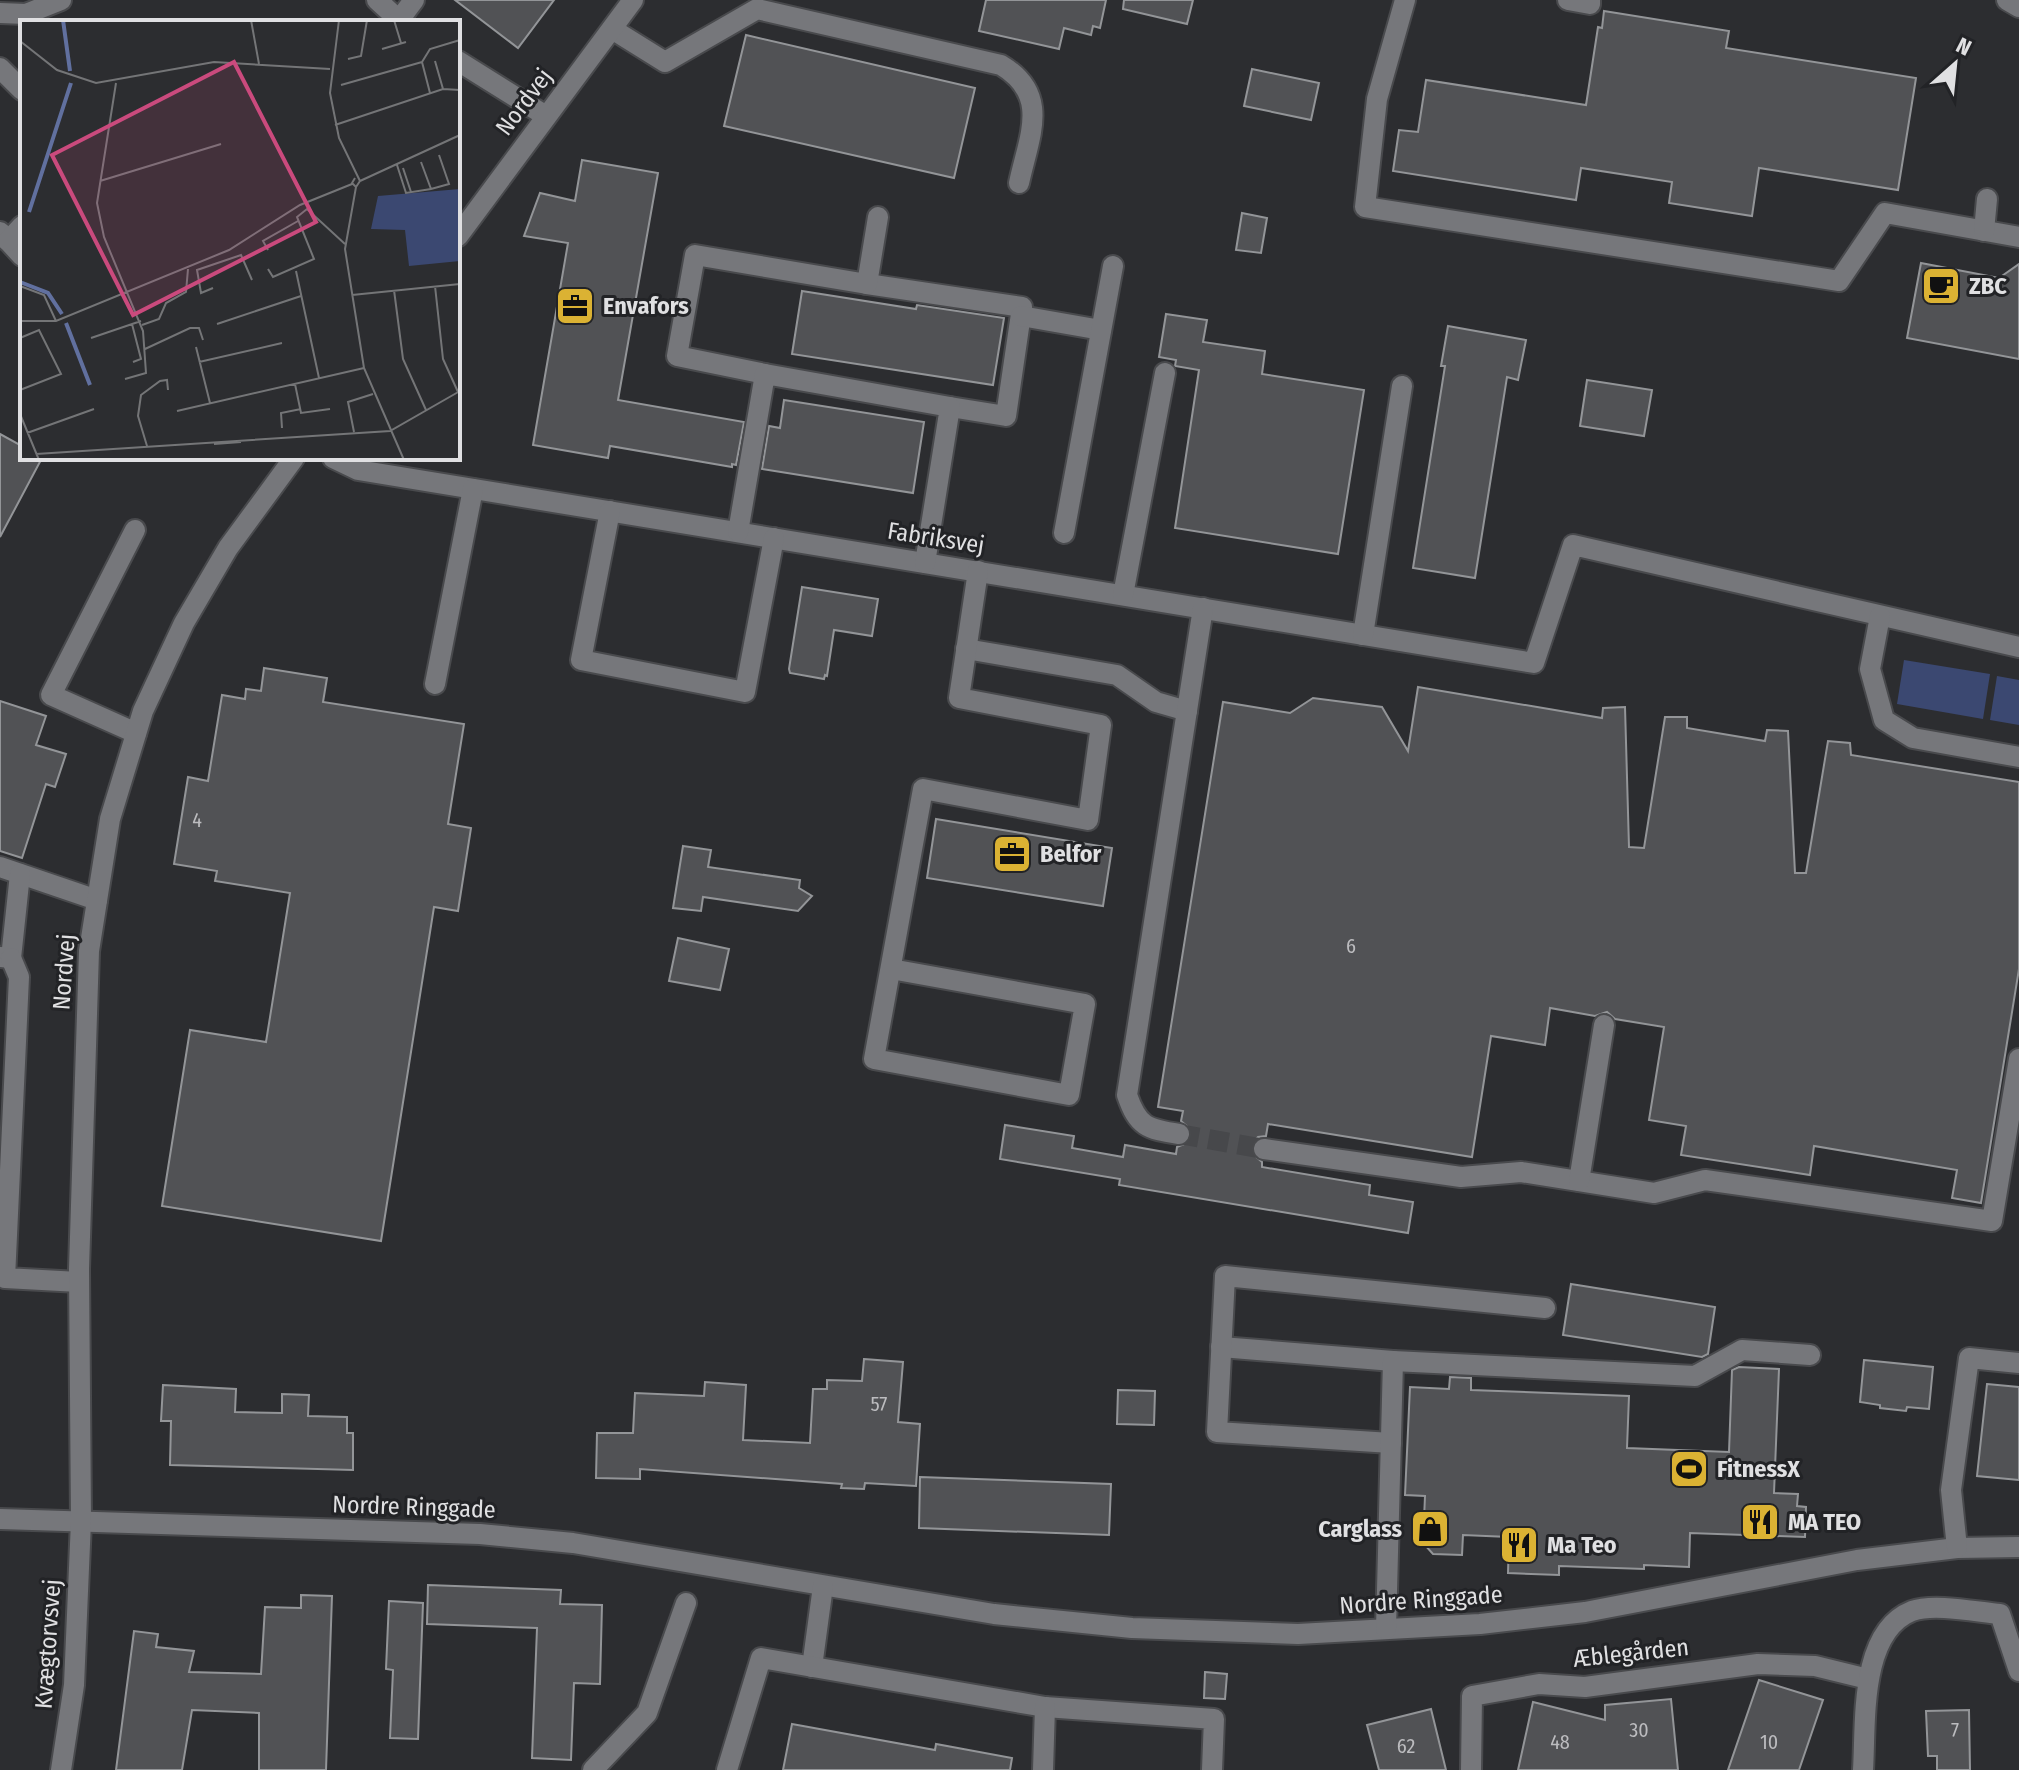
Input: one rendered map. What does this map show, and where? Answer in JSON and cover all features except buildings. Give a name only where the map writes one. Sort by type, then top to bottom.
[{"type":"street","points":[[0,13],[26,14],[61,0]]},
{"type":"street","points":[[377,0],[399,20]]},
{"type":"street","points":[[401,20],[414,0]]},
{"type":"street","name":"Nordvej","points":[[460,233],[633,0]]},
{"type":"street","points":[[1405,0],[1377,99],[1365,207],[1839,281],[1885,213],[2019,237]]},
{"type":"street","points":[[1568,0],[1590,4],[1590,0]]},
{"type":"street","points":[[2007,0],[2019,7]]},
{"type":"street","points":[[612,29],[665,62],[757,9],[1001,65],[1027,87],[1035,106],[1019,183]]},
{"type":"street","points":[[460,62],[546,116]]},
{"type":"street","points":[[0,68],[20,88]]},
{"type":"street","points":[[1984,231],[1987,199]]},
{"type":"street","points":[[867,284],[878,217]]},
{"type":"street","points":[[695,255],[867,284],[1022,307],[1006,416],[677,356],[695,255]]},
{"type":"street","points":[[1064,533],[1113,266]]},
{"type":"street","points":[[1021,316],[1101,330]]},
{"type":"street","points":[[1123,595],[1165,373]]},
{"type":"street","points":[[738,532],[765,374]]},
{"type":"street","points":[[1363,635],[1402,386]]},
{"type":"street","points":[[925,563],[950,407]]},
{"type":"street","name":"Fabriksvej","points":[[337,460],[358,470],[1534,663],[1573,545],[1880,616]]},
{"type":"street","name":"Nordvej","points":[[81,1521],[79,1282],[89,951],[110,819],[143,711],[184,623],[281,462]]},
{"type":"street","points":[[435,684],[473,489]]},
{"type":"street","points":[[610,511],[581,660],[745,692],[774,538]]},
{"type":"street","points":[[135,530],[51,695],[136,733]]},
{"type":"street","points":[[891,969],[1085,1004],[1069,1095],[874,1059],[923,789],[1088,820],[1101,725],[959,698],[978,571]]},
{"type":"street","points":[[1179,1134],[1152,1130],[1135,1118],[1127,1095],[1203,608]]},
{"type":"street","points":[[2019,647],[1880,616],[1870,669],[1884,720],[1913,738],[2019,757]]},
{"type":"street","points":[[966,649],[1117,675],[1156,702],[1187,711]]},
{"type":"street","points":[[79,1282],[5,1278],[19,977],[6,958],[10,870],[97,900]]},
{"type":"street","points":[[1579,1181],[1604,1025]]},
{"type":"street","points":[[1264,1149],[1461,1177],[1521,1172],[1654,1193],[1705,1180],[1992,1221],[2019,1059]]},
{"type":"street","points":[[1391,1443],[1217,1432],[1225,1276],[1545,1308]]},
{"type":"street","points":[[1221,1347],[1393,1361],[1695,1376],[1742,1350],[1810,1355]]},
{"type":"street","points":[[1957,1548],[1951,1490],[1969,1358],[2019,1363]]},
{"type":"street","points":[[1386,1629],[1393,1361]]},
{"type":"street","name":"Nordre Ringgade","points":[[0,1519],[480,1534],[573,1543],[994,1614],[1132,1628],[1298,1634],[1480,1624],[1585,1612],[1857,1560],[1957,1548],[2019,1547]]},
{"type":"street","name":"Kvægtorvsvej","points":[[61,1770],[74,1685],[81,1521]]},
{"type":"street","points":[[812,1667],[823,1586]]},
{"type":"street","points":[[593,1770],[647,1713],[686,1603]]},
{"type":"street","points":[[1863,1770],[1868,1679],[1881,1640],[1889,1628],[1912,1611],[1928,1608],[2000,1614],[2019,1671]]},
{"type":"street","points":[[727,1770],[761,1658],[1045,1707],[1214,1719],[1212,1770]]},
{"type":"street","name":"Æblegården","points":[[1471,1770],[1472,1696],[1539,1684],[1585,1687],[1758,1664],[1815,1666],[1868,1679]]},
{"type":"street","points":[[1043,1770],[1045,1707]]},
{"type":"shaded area","points":[[1904,660],[1990,674],[1983,719],[1897,704]]},
{"type":"shaded area","points":[[1997,676],[2019,680],[2019,725],[1990,720]]},
{"type":"tunnel","points":[[1179,1134],[1264,1149]]},
{"type":"place","name":"ZBC","points":[[1941,286]]},
{"type":"place","name":"Envafors","points":[[575,306]]},
{"type":"place","name":"Belfor","points":[[1012,854]]},
{"type":"place","name":"FitnessX","points":[[1689,1469]]},
{"type":"place","name":"MA TEO","points":[[1760,1522]]},
{"type":"place","name":"Carglass","points":[[1430,1529]]},
{"type":"place","name":"Ma Teo","points":[[1519,1545]]}]
